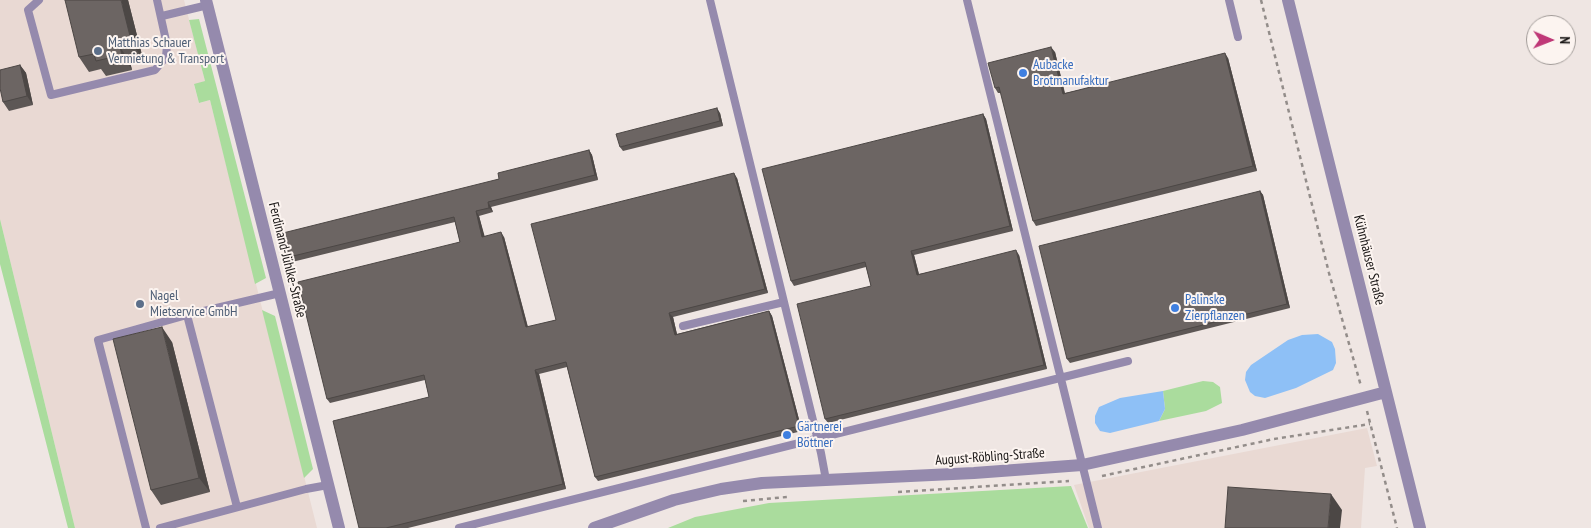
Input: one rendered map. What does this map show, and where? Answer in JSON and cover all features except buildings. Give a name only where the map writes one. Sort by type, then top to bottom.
[{"type":"street","name":"Kühnhäuser Straße","points":[[1288,0],[1420,528]]},
{"type":"street","name":"Ferdinand-Jühlke-Straße","points":[[207,3],[340,528]]},
{"type":"street","name":"August-Röbling-Straße","points":[[594,528],[674,500],[722,489],[762,483],[974,473],[1082,465],[1182,444],[1386,392]]},
{"type":"lane","points":[[39,0],[28,10],[52,95],[155,70],[166,57],[167,45],[157,0]]},
{"type":"lane","points":[[710,0],[818,440],[826,480]]},
{"type":"lane","points":[[966,0],[1098,528]]},
{"type":"lane","points":[[1230,0],[1238,37]]},
{"type":"lane","points":[[162,16],[207,3]]},
{"type":"lane","points":[[146,528],[98,340],[187,315],[280,293]]},
{"type":"lane","points":[[683,326],[784,302]]},
{"type":"lane","points":[[187,315],[237,507]]},
{"type":"lane","points":[[459,528],[818,440],[1128,361]]},
{"type":"lane","points":[[160,528],[328,485]]},
{"type":"path","points":[[1261,0],[1329,273],[1358,374]]},
{"type":"path","points":[[1370,424],[1396,528]]},
{"type":"shaded area","name":"Nagel Mietservice GmbH","points":[[0,0],[184,0],[205,81],[194,85],[199,103],[210,100],[317,528],[75,528],[0,219]]},
{"type":"shaded area","points":[[1367,428],[1377,466],[1365,468],[1361,528],[1089,528],[1074,485]]},
{"type":"green space","points":[[199,19],[266,278],[255,284],[210,100],[199,103],[194,84],[205,81],[189,20]]},
{"type":"green space","points":[[0,219],[75,528],[68,528],[0,264]]},
{"type":"green space","points":[[262,310],[275,316],[313,469],[304,478]]},
{"type":"green space","points":[[1203,381],[1213,382],[1220,387],[1222,403],[1206,411],[1159,421],[1165,409],[1163,391]]},
{"type":"green space","points":[[1071,486],[1088,528],[668,528],[695,517],[769,503]]},
{"type":"water","points":[[1318,334],[1332,342],[1335,349],[1336,363],[1333,370],[1296,388],[1265,398],[1255,396],[1250,392],[1245,380],[1246,372],[1251,365],[1288,340],[1302,335]]},
{"type":"water","points":[[1163,391],[1165,409],[1159,421],[1110,433],[1100,431],[1095,423],[1095,416],[1099,407],[1120,398]]},
{"type":"place","name":"Matthias Schauer Vermietung & Transport","points":[[98,51]]},
{"type":"place","name":"Aubacke Brotmanufaktur","points":[[1023,73]]},
{"type":"place","name":"Nagel Mietservice GmbH","points":[[140,304]]},
{"type":"place","name":"Palinske Zierpflanzen","points":[[1175,308]]},
{"type":"place","name":"Gärtnerei Böttner","points":[[787,435]]}]
